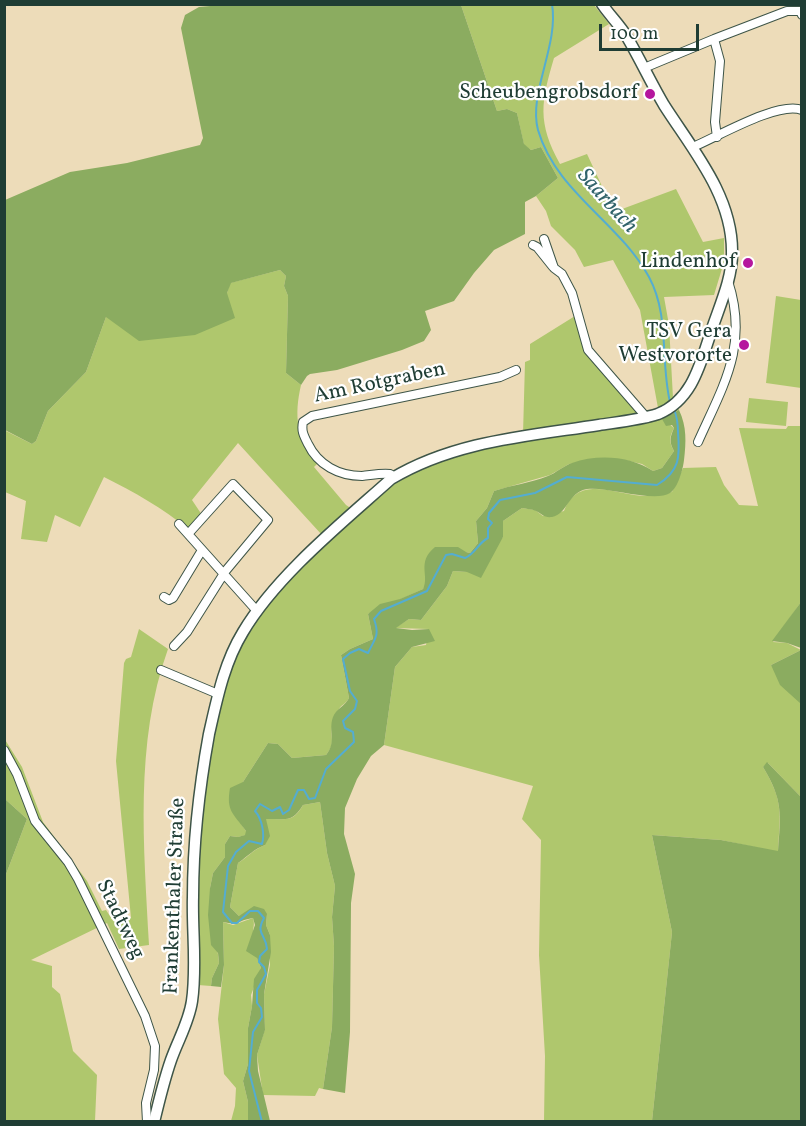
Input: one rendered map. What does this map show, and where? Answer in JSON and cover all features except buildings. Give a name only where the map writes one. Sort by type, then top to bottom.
[{"type":"main road","points":[[602,4],[626,36],[673,118],[693,147],[726,211],[732,251],[728,279]]},
{"type":"main road","name":"Frankenthaler Straße","points":[[153,1122],[171,1060],[188,1022],[192,1003],[195,822],[218,694],[231,657],[257,611],[292,570],[395,477],[429,459],[472,445],[648,418],[669,410],[680,400],[697,376],[728,279]]},
{"type":"street","points":[[644,68],[787,11],[800,11],[801,15]]},
{"type":"street","points":[[714,39],[720,61],[716,108],[717,137]]},
{"type":"street","points":[[693,147],[760,116],[783,108],[791,107],[801,110]]},
{"type":"street","points":[[544,239],[554,268]]},
{"type":"street","points":[[533,245],[562,274],[572,293],[588,350],[648,418]]},
{"type":"street","points":[[698,442],[730,370],[736,343],[734,301],[728,279]]},
{"type":"street","name":"Am Rotgraben","points":[[395,477],[390,474],[361,476],[326,467],[310,449],[302,431],[303,422],[312,416],[500,377],[516,370]]},
{"type":"street","points":[[174,646],[187,632],[223,575],[268,520],[233,484],[189,533]]},
{"type":"street","points":[[179,524],[257,611]]},
{"type":"street","points":[[164,597],[169,600],[173,598],[202,550]]},
{"type":"street","points":[[161,670],[218,694]]},
{"type":"street","name":"Stadtweg","points":[[4,750],[17,774],[35,821],[68,862],[78,879],[148,1023],[155,1046],[154,1070],[146,1103],[147,1122]]},
{"type":"green space","points":[[233,4],[461,5],[497,111],[507,109],[517,113],[524,144],[531,150],[541,147],[558,178],[525,202],[525,234],[494,250],[454,301],[425,311],[431,330],[424,341],[337,370],[310,374],[301,385],[286,373],[288,296],[284,286],[286,276],[280,270],[231,283],[227,293],[235,318],[195,335],[139,341],[106,317],[86,372],[48,411],[36,441],[32,444],[5,430],[5,200],[70,172],[127,163],[200,145],[203,138],[181,28],[185,15],[199,7]]},
{"type":"green space","points":[[461,5],[594,5],[609,24],[554,58],[546,87],[545,124],[560,164],[587,154],[614,212],[676,189],[703,242],[724,238],[724,262],[714,295],[664,297],[669,325],[673,398],[679,410],[663,419],[674,428],[670,440],[674,451],[662,468],[653,471],[642,464],[620,459],[569,464],[550,475],[494,491],[487,508],[476,521],[478,543],[470,553],[466,552],[426,584],[423,589],[368,614],[373,639],[341,655],[349,698],[334,718],[332,744],[329,751],[326,755],[292,758],[278,744],[268,743],[243,782],[241,824],[246,835],[230,836],[225,844],[225,857],[213,873],[210,888],[219,963],[211,986],[198,985],[197,850],[204,779],[221,697],[234,659],[247,632],[322,535],[238,443],[192,500],[202,515],[189,530],[148,501],[104,477],[80,527],[55,515],[47,542],[21,539],[26,501],[5,492],[4,430],[32,444],[36,441],[48,411],[86,372],[106,317],[227,293],[230,283],[280,270],[286,276],[284,286],[288,296],[286,373],[301,385],[298,417],[301,436],[318,463],[314,467],[352,509],[404,468],[424,456],[451,446],[523,434],[525,362],[530,360],[530,344],[575,316],[584,351],[640,414],[658,408],[640,310],[613,260],[584,267],[575,250],[551,226],[546,211],[536,196],[558,178],[541,147],[531,150],[524,145],[517,113],[507,109],[497,111]]},
{"type":"green space","points":[[776,296],[801,300],[801,388],[766,383]]},
{"type":"green space","points":[[749,398],[788,402],[786,426],[746,422]]},
{"type":"green space","points":[[679,410],[683,422],[685,447],[681,473],[673,491],[663,496],[653,496],[587,489],[576,494],[562,512],[552,517],[522,508],[503,521],[503,537],[481,578],[467,572],[453,571],[447,586],[421,620],[409,619],[396,628],[429,629],[435,641],[412,647],[395,667],[384,745],[371,756],[357,779],[345,808],[344,834],[355,874],[351,903],[350,1032],[345,1093],[323,1089],[332,1027],[334,946],[332,917],[335,886],[327,853],[320,802],[303,805],[295,815],[288,819],[266,819],[270,836],[265,845],[238,863],[230,907],[239,916],[254,906],[264,909],[267,914],[266,925],[270,935],[271,952],[264,994],[265,1030],[257,1055],[258,1071],[270,1121],[248,1121],[248,1102],[243,1081],[248,1064],[248,1028],[254,979],[261,968],[257,958],[246,951],[255,925],[253,918],[236,923],[223,922],[224,965],[221,987],[211,986],[219,963],[218,953],[211,945],[208,915],[213,873],[225,857],[225,844],[230,836],[245,835],[246,831],[230,807],[230,788],[243,782],[268,743],[278,744],[292,758],[326,755],[332,741],[333,717],[349,698],[341,655],[373,639],[368,614],[380,604],[400,599],[423,589],[426,558],[435,547],[458,547],[470,553],[478,543],[476,521],[487,508],[494,491],[551,475],[572,463],[592,458],[614,458],[634,462],[653,471],[662,468],[674,451],[671,440],[674,428],[672,425],[666,426],[662,419]]},
{"type":"green space","points":[[788,426],[801,426],[801,602],[773,642],[787,643],[801,650],[771,665],[801,704],[801,797],[768,763],[763,767],[778,799],[778,852],[721,840],[652,835],[672,932],[652,1121],[544,1121],[545,1056],[539,955],[541,840],[522,819],[533,786],[384,745],[395,667],[412,647],[426,645],[429,629],[395,628],[409,619],[421,620],[447,586],[453,571],[467,572],[503,537],[503,521],[522,508],[535,510],[543,516],[564,511],[571,499],[579,492],[589,489],[655,496],[672,492],[683,468],[716,467],[724,485],[739,505],[758,506],[739,428],[786,429]]},
{"type":"green space","points":[[801,602],[801,648],[772,641]]},
{"type":"green space","points":[[139,629],[168,649],[157,685],[146,758],[144,834],[149,945],[119,949],[107,923],[31,960],[52,966],[52,987],[60,994],[73,1051],[97,1075],[95,1121],[5,1121],[5,877],[27,819],[5,799],[4,738],[22,767],[43,822],[87,881],[102,911],[106,910],[112,919],[131,918],[116,761],[124,663],[131,657]]},
{"type":"green space","points":[[801,650],[801,704],[780,685],[771,665]]},
{"type":"green space","points":[[767,762],[801,797],[801,1121],[652,1121],[672,932],[652,835],[721,840],[778,851],[779,808],[774,789],[763,767]]},
{"type":"green space","points":[[5,799],[27,819],[5,877]]},
{"type":"green space","points":[[320,802],[327,853],[335,886],[332,917],[334,946],[332,1027],[323,1089],[319,1088],[315,1096],[263,1095],[257,1055],[265,1029],[264,994],[270,965],[270,935],[266,925],[267,914],[239,916],[230,907],[238,863],[265,845],[266,819],[292,818],[303,805]]},
{"type":"green space","points":[[253,918],[253,942],[261,968],[251,995],[248,1064],[243,1081],[248,1102],[248,1121],[231,1121],[236,1088],[224,1074],[218,1019],[224,965],[223,922],[233,925]]},
{"type":"waterway","name":"Saarbach","points":[[552,4],[551,36],[537,101],[538,130],[547,152],[559,171],[622,240],[649,277],[660,307],[670,402]]},
{"type":"waterway","name":"Saarbach","points":[[262,1122],[249,1071],[253,1032],[262,1017],[261,1008],[257,1003],[257,990],[266,974],[259,962],[260,956],[267,949],[261,931],[264,918],[258,911],[250,911],[237,923],[232,923],[223,912],[228,866],[236,852],[249,841],[262,844],[262,827],[255,811],[260,804],[272,811],[280,807],[283,814],[289,810],[298,790],[304,790],[309,799],[315,798],[326,769],[354,742],[353,732],[345,728],[343,721],[355,709],[357,701],[350,691],[343,659],[359,649],[368,653],[377,633],[374,619],[381,611],[427,591],[446,555],[452,554],[465,558],[472,553],[488,538],[488,528],[492,523],[488,519],[489,513],[500,500],[535,493],[567,477],[657,485],[665,480],[674,469],[678,456],[679,441],[674,409]]},
{"type":"place","name":"Scheubengrobsdorf","points":[[650,94]]},
{"type":"place","name":"Lindenhof","points":[[748,263]]},
{"type":"place","name":"TSV Gera Westvororte","points":[[744,345]]}]
